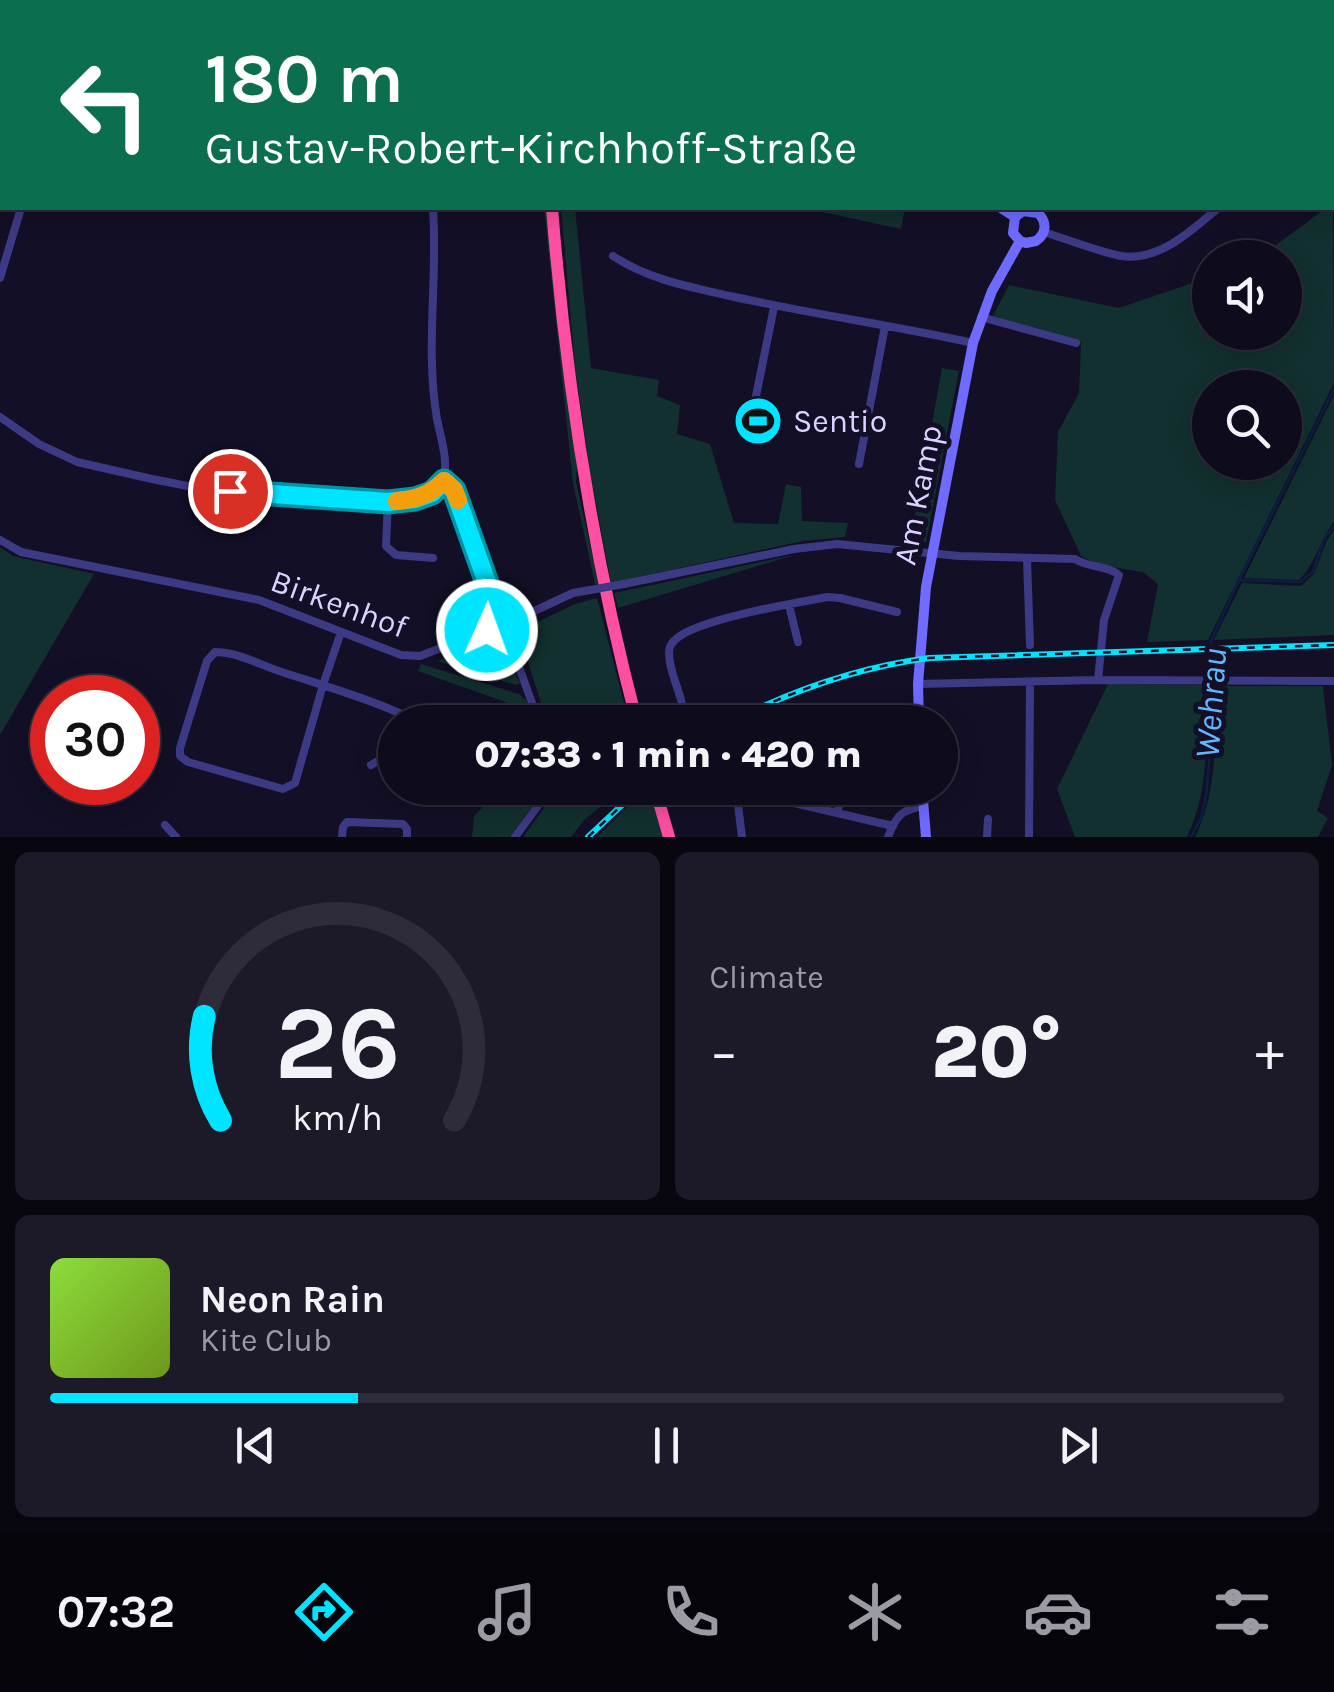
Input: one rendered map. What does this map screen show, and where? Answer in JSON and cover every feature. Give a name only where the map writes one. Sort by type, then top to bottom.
[{"type":"highway","points":[[552,210],[565,342],[589,512],[634,705]]},
{"type":"highway","points":[[660,805],[669,837]]},
{"type":"main road","points":[[1004,210],[1015,217]]},
{"type":"main road","points":[[1039,210],[1044,232],[1036,241],[1020,241],[1013,232],[1015,217],[1023,211],[1039,210]]},
{"type":"main road","name":"Am Kamp","points":[[919,705],[926,587],[973,343],[992,291],[1020,241]]},
{"type":"main road","points":[[923,806],[926,837]]},
{"type":"street","points":[[0,278],[20,210]]},
{"type":"street","points":[[0,417],[39,444],[77,462],[208,490],[388,502],[432,493],[446,473],[432,390],[433,210]]},
{"type":"street","points":[[1044,232],[1124,256],[1148,253],[1170,246],[1215,210]]},
{"type":"street","points":[[613,256],[632,269],[697,289],[973,343]]},
{"type":"street","points":[[761,410],[756,396],[774,307]]},
{"type":"street","points":[[981,317],[1076,343]]},
{"type":"street","points":[[859,464],[885,326]]},
{"type":"street","points":[[444,481],[454,490],[496,608]]},
{"type":"street","points":[[388,502],[386,546],[396,555],[433,558]]},
{"type":"street","name":"Birkenhof","points":[[0,540],[22,552],[259,600],[392,653],[414,657],[487,630]]},
{"type":"street","points":[[533,705],[509,632],[511,610],[496,608],[488,614],[487,630],[509,632],[573,593],[814,545],[855,544],[932,554],[1074,559],[1113,570],[1120,576],[1104,620],[1098,680]]},
{"type":"street","points":[[1027,559],[1030,644]]},
{"type":"street","points":[[683,705],[669,652],[672,642],[687,632],[828,597],[897,612]]},
{"type":"street","points":[[789,605],[798,642]]},
{"type":"street","points":[[341,632],[323,686],[295,783],[284,790],[188,762],[180,756],[207,661],[215,652],[233,654],[323,686],[378,705]]},
{"type":"street","points":[[918,684],[1334,681]]},
{"type":"street","points":[[1029,837],[1030,683]]},
{"type":"street","points":[[371,765],[378,761]]},
{"type":"street","points":[[515,837],[539,805]]},
{"type":"street","points":[[735,805],[742,837]]},
{"type":"street","points":[[803,805],[893,826]]},
{"type":"street","points":[[836,813],[838,805]]},
{"type":"street","points":[[888,837],[898,816],[923,806]]},
{"type":"street","points":[[987,837],[988,819]]},
{"type":"street","points":[[342,837],[347,822],[403,824],[407,837]]},
{"type":"street","points":[[165,825],[176,837]]},
{"type":"green space","points":[[544,210],[548,210],[576,482],[599,584],[595,584],[573,483]]},
{"type":"green space","points":[[561,210],[575,210],[591,368],[659,380],[657,396],[680,405],[677,434],[710,444],[734,523],[778,524],[786,484],[801,487],[802,521],[848,523],[845,537],[803,541],[611,583],[575,367]]},
{"type":"green space","points":[[813,210],[905,210],[901,229]]},
{"type":"green space","points":[[1323,210],[1333,210],[1334,383],[1302,448],[1302,370],[1192,370],[1192,480],[1286,480],[1208,640],[1147,642],[1158,584],[1143,572],[1100,565],[1081,556],[1055,500],[1058,432],[1079,393],[1081,343],[993,316],[1009,285],[1119,308],[1192,283],[1192,350],[1302,350],[1302,240],[1283,240]]},
{"type":"green space","points":[[942,368],[959,371],[926,542],[910,545]]},
{"type":"green space","points":[[1334,395],[1334,522],[1299,580],[1244,578],[1292,480],[1302,480],[1302,460]]},
{"type":"green space","points":[[1334,530],[1334,635],[1214,640],[1242,583],[1301,586],[1314,574]]},
{"type":"green space","points":[[0,547],[13,556],[94,574],[35,675],[30,675],[30,684],[0,735]]},
{"type":"green space","points":[[794,555],[618,608],[614,593]]},
{"type":"green space","points":[[597,598],[625,705],[542,705],[522,643],[529,626]]},
{"type":"green space","points":[[484,644],[505,655],[520,683],[437,661]]},
{"type":"green space","points":[[421,664],[519,694],[528,705],[511,705],[418,671]]},
{"type":"green space","points":[[1108,684],[1206,685],[1203,782],[1187,837],[1075,837],[1057,789]]},
{"type":"green space","points":[[1217,686],[1323,686],[1332,765],[1317,811],[1328,818],[1318,837],[1195,837],[1212,782]]},
{"type":"green space","points":[[485,805],[533,805],[510,837],[472,837],[474,816]]},
{"type":"green space","points":[[546,805],[603,805],[571,837],[523,837]]},
{"type":"green space","points":[[629,805],[655,805],[663,837],[597,837]]},
{"type":"waterway","points":[[1239,580],[1334,389]]},
{"type":"waterway","name":"Wehrau","points":[[1191,837],[1206,796],[1211,740],[1211,641],[1239,580],[1300,582],[1313,572],[1324,539],[1334,526]]},
{"type":"railway","points":[[767,705],[827,681],[929,658],[1334,645]]},
{"type":"railway","points":[[588,837],[622,805]]},
{"type":"slow traffic","points":[[397,501],[432,493],[444,481],[458,500]]},
{"type":"place","name":"Sentio","points":[[758,421]]},
{"type":"route","points":[[230,491],[388,502],[432,493],[444,481],[454,490],[496,608],[488,614],[487,630]]}]
